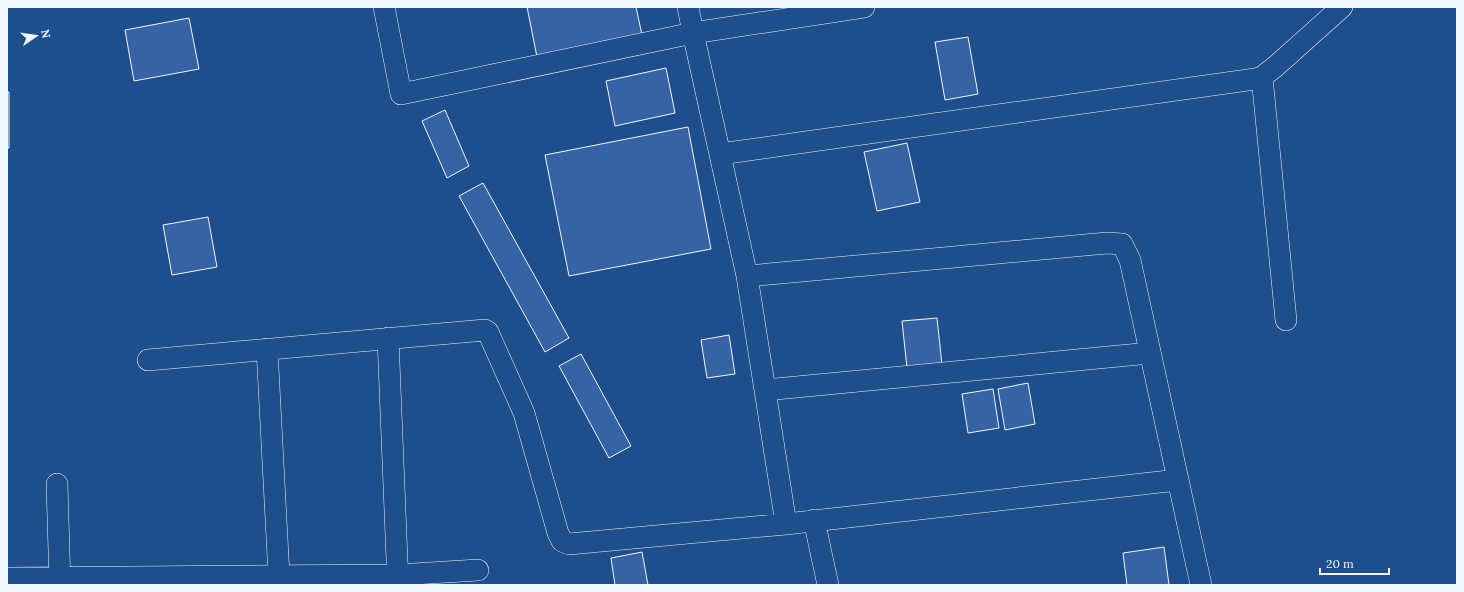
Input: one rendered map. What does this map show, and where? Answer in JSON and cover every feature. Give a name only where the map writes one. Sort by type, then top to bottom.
[{"type":"street","points":[[384,7],[401,94],[693,33],[864,7]]},
{"type":"street","points":[[688,7],[748,276],[786,524]]},
{"type":"street","points":[[720,154],[1255,79],[1262,77],[1276,66],[1342,7]]},
{"type":"street","points":[[1262,77],[1286,320]]},
{"type":"street","points":[[748,276],[1107,242],[1122,244],[1130,260],[1201,585]]},
{"type":"street","points":[[148,360],[485,330],[488,332],[524,413],[558,533],[562,541],[569,544],[786,524],[1178,480]]},
{"type":"street","points":[[388,338],[398,580]]},
{"type":"street","points":[[268,349],[279,576]]},
{"type":"street","points":[[765,390],[1150,354]]},
{"type":"street","points":[[57,484],[60,581]]},
{"type":"street","points":[[814,520],[828,585]]},
{"type":"street","points":[[7,578],[60,581],[279,576],[398,580],[478,570]]},
{"type":"building","points":[[527,7],[636,7],[642,35],[537,57]]},
{"type":"building","points":[[189,18],[199,69],[134,81],[125,30]]},
{"type":"building","points":[[968,37],[978,94],[945,100],[935,42]]},
{"type":"building","points":[[666,68],[675,113],[615,126],[606,81]]},
{"type":"building","points":[[7,92],[9,92],[9,148],[7,148]]},
{"type":"building","points":[[445,110],[469,166],[447,178],[422,121]]},
{"type":"building","points":[[688,127],[711,249],[569,276],[545,155]]},
{"type":"building","points":[[907,143],[920,202],[877,211],[864,152]]},
{"type":"building","points":[[483,183],[569,338],[545,352],[459,196]]},
{"type":"building","points":[[208,217],[217,267],[172,275],[163,225]]},
{"type":"building","points":[[937,318],[942,365],[907,368],[902,321]]},
{"type":"building","points":[[729,335],[735,374],[707,378],[701,340]]},
{"type":"building","points":[[581,354],[631,446],[609,458],[559,366]]},
{"type":"building","points":[[1028,383],[1035,424],[1005,430],[998,389]]},
{"type":"building","points":[[993,389],[999,428],[968,433],[962,394]]},
{"type":"building","points":[[1164,547],[1169,585],[1127,585],[1123,553]]},
{"type":"building","points":[[642,552],[648,585],[615,585],[611,558]]}]
